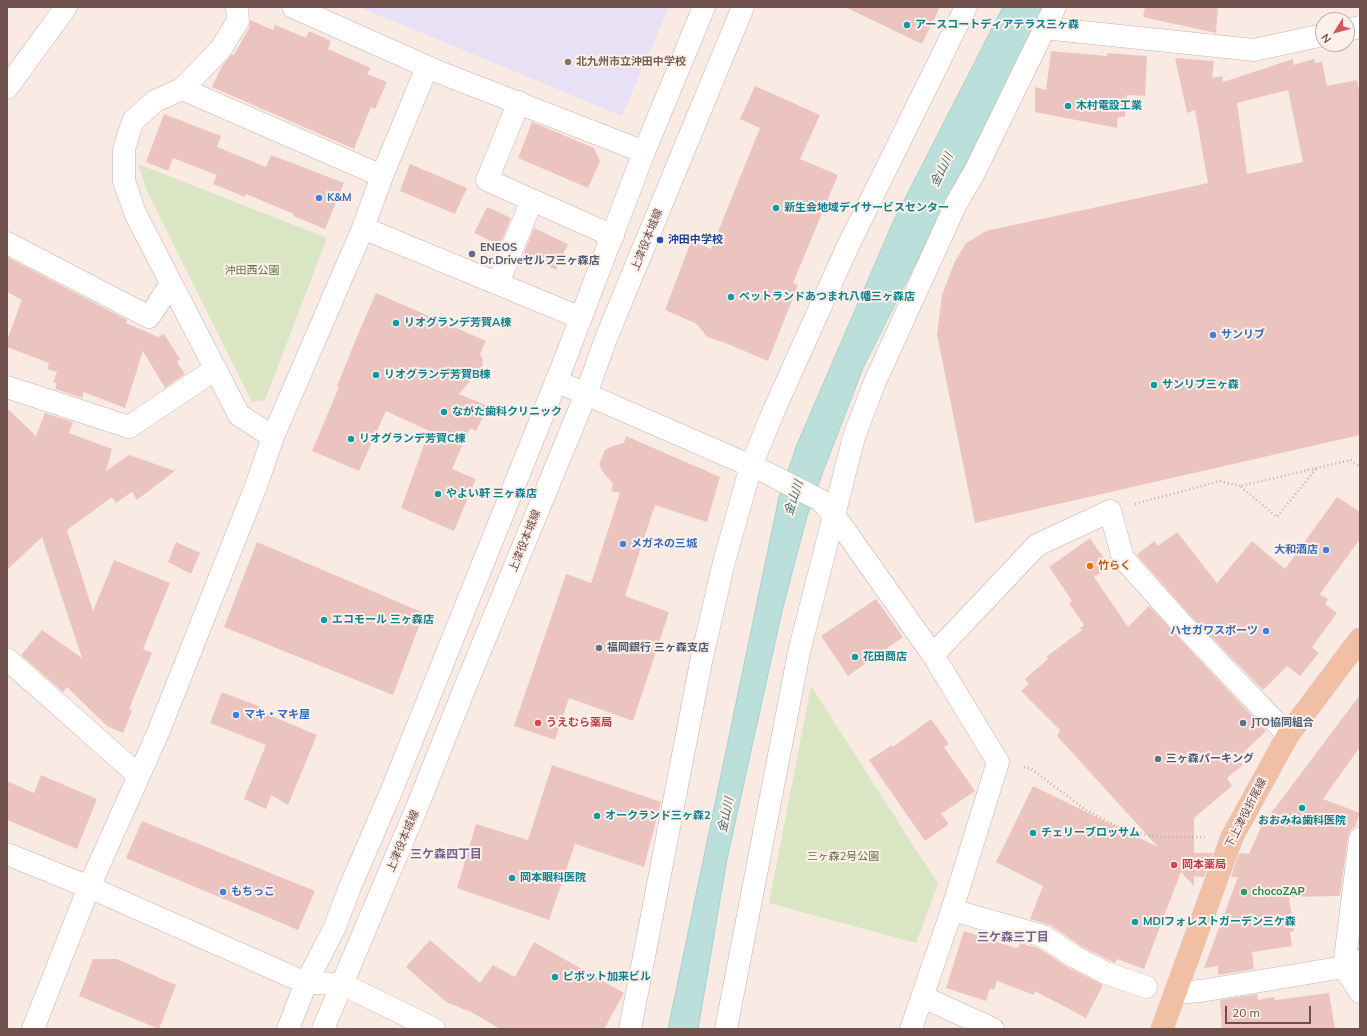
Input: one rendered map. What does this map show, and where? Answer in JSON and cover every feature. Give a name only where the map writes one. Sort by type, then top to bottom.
[{"type":"main road","name":"下上津役折尾線","points":[[1162,1029],[1232,836],[1288,735],[1360,639]]},
{"type":"street","points":[[7,88],[66,7]]},
{"type":"street","points":[[237,7],[238,21],[220,50],[182,89],[155,101],[133,121],[124,149],[124,182],[135,213],[214,370],[239,415],[273,437]]},
{"type":"street","points":[[293,7],[428,67],[644,152]]},
{"type":"street","points":[[288,1029],[306,983],[334,929],[350,887],[391,792],[581,318],[644,152],[704,7]]},
{"type":"street","name":"上津役本城線","points":[[323,1029],[417,807],[586,394],[607,336],[743,7]]},
{"type":"street","points":[[630,1029],[702,657],[724,562],[751,466],[774,410],[847,248],[966,7]]},
{"type":"street","points":[[726,1029],[827,508],[874,384],[955,206],[975,171],[1055,7]]},
{"type":"street","points":[[1044,28],[1254,50],[1315,37]]},
{"type":"street","points":[[33,1029],[89,887],[158,733],[256,486],[273,437],[363,228],[382,176],[428,67]]},
{"type":"street","points":[[182,89],[382,176]]},
{"type":"street","points":[[519,102],[487,180],[613,236]]},
{"type":"street","points":[[498,283],[532,200]]},
{"type":"street","points":[[363,228],[581,318]]},
{"type":"street","points":[[7,243],[149,317],[171,284]]},
{"type":"street","points":[[7,387],[129,427],[214,370]]},
{"type":"street","points":[[556,380],[774,476],[827,508],[933,655],[998,762],[952,910],[911,1029]]},
{"type":"street","points":[[933,655],[1037,546],[1110,511],[1123,558],[1181,623],[1288,735]]},
{"type":"street","points":[[7,659],[138,775]]},
{"type":"street","points":[[1360,839],[1352,964],[1360,992]]},
{"type":"street","points":[[7,854],[89,887],[306,983],[342,984],[434,1029]]},
{"type":"street","points":[[952,910],[1043,936],[1075,957],[1106,973],[1146,987]]},
{"type":"street","points":[[1176,993],[1201,991],[1352,964]]},
{"type":"street","points":[[923,997],[993,1029]]},
{"type":"path","points":[[1240,486],[1351,460],[1360,467]]},
{"type":"path","points":[[1110,511],[1220,481],[1240,486],[1277,517],[1316,469]]},
{"type":"path","points":[[998,762],[1030,768],[1086,810],[1126,831],[1160,837],[1232,836]]},
{"type":"shaded area","name":"北九州市立沖田中学校","points":[[359,7],[669,7],[622,116]]},
{"type":"green space","name":"沖田西公園","points":[[138,164],[327,238],[265,400],[252,402],[146,189]]},
{"type":"green space","name":"三ヶ森2号公園","points":[[811,686],[938,884],[916,943],[769,903]]},
{"type":"water","name":"金山川","points":[[1003,7],[1044,7],[863,368],[824,469],[807,516],[782,611],[727,859],[698,1029],[668,1029],[779,497],[796,447],[893,222]]},
{"type":"building","name":"アースコートディアテラス三ヶ森","points":[[845,7],[940,7],[922,44]]},
{"type":"building","points":[[1145,7],[1218,7],[1216,33],[1143,17]]},
{"type":"building","points":[[250,20],[273,30],[275,25],[306,38],[309,31],[331,41],[328,49],[371,68],[367,74],[387,82],[375,109],[371,107],[354,149],[212,87],[222,66],[232,54],[234,55],[249,28]]},
{"type":"building","points":[[1051,51],[1107,56],[1107,53],[1147,56],[1145,96],[1127,95],[1125,117],[1118,117],[1117,128],[1035,112],[1035,87],[1046,90]]},
{"type":"building","name":"サンリブ三ヶ森","points":[[1175,58],[1214,61],[1212,78],[1222,76],[1223,82],[1293,59],[1293,65],[1314,59],[1315,63],[1322,62],[1327,86],[1357,80],[1360,94],[1360,435],[975,523],[937,335],[942,295],[955,261],[966,243],[986,231],[1208,183],[1195,110],[1187,113]],"holes":[[[1288,90],[1303,162],[1247,174],[1237,103]]]},
{"type":"building","points":[[755,86],[820,115],[800,159],[838,175],[793,283],[798,285],[768,361],[723,342],[707,337],[697,324],[665,310],[691,241],[711,249],[760,128],[740,119]]},
{"type":"building","points":[[164,114],[221,136],[217,147],[266,167],[271,155],[344,183],[325,229],[246,194],[245,197],[213,184],[217,175],[173,158],[168,171],[146,162]]},
{"type":"building","points":[[532,122],[594,148],[600,161],[588,188],[518,158]]},
{"type":"building","points":[[410,164],[467,188],[455,214],[400,191]]},
{"type":"building","points":[[487,207],[511,218],[500,245],[474,233]]},
{"type":"building","points":[[534,228],[568,244],[556,270],[523,255]]},
{"type":"building","points":[[7,257],[127,320],[126,323],[158,337],[164,334],[180,359],[177,362],[185,374],[165,388],[143,351],[125,408],[84,392],[82,398],[55,389],[57,383],[53,382],[57,372],[47,369],[49,363],[7,347],[7,340],[22,300],[7,292]]},
{"type":"building","points":[[376,293],[486,341],[480,354],[483,360],[482,367],[459,394],[488,406],[476,431],[470,428],[452,469],[476,479],[454,531],[401,508],[429,431],[386,411],[359,471],[312,451],[339,387],[337,386],[358,334]]},
{"type":"building","points":[[7,408],[36,436],[45,413],[73,422],[69,433],[112,449],[106,471],[129,455],[175,471],[137,500],[132,492],[116,503],[112,497],[67,530],[93,611],[114,560],[170,583],[143,649],[152,653],[129,709],[132,711],[123,733],[107,726],[67,687],[63,692],[21,655],[42,630],[82,658],[42,537],[7,570]]},
{"type":"building","points":[[626,436],[720,477],[707,522],[655,505],[625,596],[669,612],[633,721],[569,698],[555,740],[514,726],[566,574],[591,583],[620,493],[611,491],[613,484],[602,471],[599,464],[605,450],[612,446],[624,443]]},
{"type":"building","points":[[1337,497],[1360,512],[1360,539],[1320,594],[1328,599],[1325,604],[1337,613],[1312,647],[1319,653],[1300,676],[1287,666],[1263,690],[1190,615],[1137,555],[1154,541],[1158,546],[1177,532],[1217,583],[1252,541],[1285,569]]},
{"type":"building","points":[[1090,538],[1109,566],[1094,577],[1128,627],[1149,606],[1266,731],[1237,759],[1243,765],[1227,778],[1232,786],[1194,818],[1194,853],[1213,853],[1204,877],[1194,876],[1194,886],[1181,872],[1144,969],[1117,959],[1115,963],[1081,946],[1050,925],[1030,919],[1043,886],[996,862],[1033,786],[1158,847],[1057,736],[1060,730],[1021,691],[1029,684],[1025,679],[1048,659],[1046,657],[1082,630],[1080,628],[1084,625],[1069,603],[1072,601],[1049,567]]},
{"type":"building","points":[[176,542],[200,553],[191,574],[168,562]]},
{"type":"building","name":"エコモール 三ヶ森店","points":[[257,542],[424,613],[393,695],[224,627]]},
{"type":"building","name":"花田商店","points":[[876,599],[903,637],[848,676],[821,636]]},
{"type":"building","points":[[222,692],[263,708],[262,712],[317,735],[288,805],[271,795],[266,809],[244,799],[266,745],[210,723]]},
{"type":"building","points":[[1360,695],[1360,747],[1323,799],[1360,813],[1355,827],[1350,831],[1348,837],[1340,896],[1289,897],[1294,931],[1290,932],[1292,946],[1252,952],[1254,969],[1218,975],[1218,966],[1204,968],[1238,877],[1231,877],[1239,853],[1249,854],[1262,825]]},
{"type":"building","points":[[931,719],[949,744],[944,747],[975,791],[941,814],[949,824],[925,841],[869,760],[892,745],[893,747]]},
{"type":"building","points":[[552,765],[661,802],[644,867],[575,844],[549,920],[457,888],[476,824],[528,840]]},
{"type":"building","points":[[41,775],[97,799],[77,849],[7,820],[7,781],[34,793]]},
{"type":"building","points":[[142,821],[315,891],[298,930],[126,858]]},
{"type":"building","points":[[964,931],[1016,948],[1019,947],[1020,943],[1038,948],[1069,968],[1103,985],[1086,1018],[1035,991],[1034,995],[997,981],[994,990],[990,988],[986,1001],[946,988]]},
{"type":"building","name":"ピボット加来ビル","points":[[430,940],[480,983],[493,965],[515,977],[534,942],[624,993],[604,1029],[500,1029],[473,1013],[446,1002],[406,967]]},
{"type":"building","points":[[93,959],[117,959],[176,985],[159,1029],[79,996]]},
{"type":"building","points":[[1329,993],[1335,1029],[1222,1029],[1220,1000],[1257,994],[1258,1000],[1274,997],[1275,1000]]},
{"type":"place","name":"アースコートディアテラス三ヶ森","points":[[907,25]]},
{"type":"place","name":"北九州市立沖田中学校","points":[[568,62]]},
{"type":"place","name":"木村電設工業","points":[[1068,106]]},
{"type":"place","name":"K&M","points":[[319,198]]},
{"type":"place","name":"新生会地域デイサービスセンター","points":[[776,208]]},
{"type":"place","name":"沖田中学校","points":[[660,240]]},
{"type":"place","name":"ENEOS Dr.Driveセルフ三ヶ森店","points":[[472,254]]},
{"type":"place","name":"ペットランドあつまれ八幡三ヶ森店","points":[[731,297]]},
{"type":"place","name":"リオグランデ芳賀A棟","points":[[396,323]]},
{"type":"place","name":"サンリブ","points":[[1213,335]]},
{"type":"place","name":"リオグランデ芳賀B棟","points":[[376,375]]},
{"type":"place","name":"サンリブ三ヶ森","points":[[1154,385]]},
{"type":"place","name":"ながた歯科クリニック","points":[[444,412]]},
{"type":"place","name":"リオグランデ芳賀C棟","points":[[351,439]]},
{"type":"place","name":"やよい軒 三ヶ森店","points":[[438,494]]},
{"type":"place","name":"メガネの三城","points":[[623,544]]},
{"type":"place","name":"大和酒店","points":[[1326,550]]},
{"type":"place","name":"竹らく","points":[[1090,566]]},
{"type":"place","name":"エコモール 三ヶ森店","points":[[324,620]]},
{"type":"place","name":"ハセガワスポーツ","points":[[1266,631]]},
{"type":"place","name":"福岡銀行 三ヶ森支店","points":[[599,648]]},
{"type":"place","name":"花田商店","points":[[855,657]]},
{"type":"place","name":"マキ・マキ屋","points":[[236,715]]},
{"type":"place","name":"うえむら薬局","points":[[538,723]]},
{"type":"place","name":"JTO協同組合","points":[[1243,723]]},
{"type":"place","name":"三ヶ森パーキング","points":[[1158,759]]},
{"type":"place","name":"おおみね歯科医院","points":[[1302,808]]},
{"type":"place","name":"オークランド三ヶ森2","points":[[597,816]]},
{"type":"place","name":"チェリーブロッサム","points":[[1033,833]]},
{"type":"place","name":"岡本薬局","points":[[1174,865]]},
{"type":"place","name":"岡本眼科医院","points":[[512,878]]},
{"type":"place","name":"もちっこ","points":[[223,892]]},
{"type":"place","name":"chocoZAP","points":[[1244,892]]},
{"type":"place","name":"MDIフォレストガーデン三ケ森","points":[[1135,922]]},
{"type":"place","name":"ピボット加来ビル","points":[[555,977]]},
{"type":"district","name":"三ケ森四丁目","points":[[446,854]]},
{"type":"district","name":"三ケ森三丁目","points":[[1013,937]]}]
